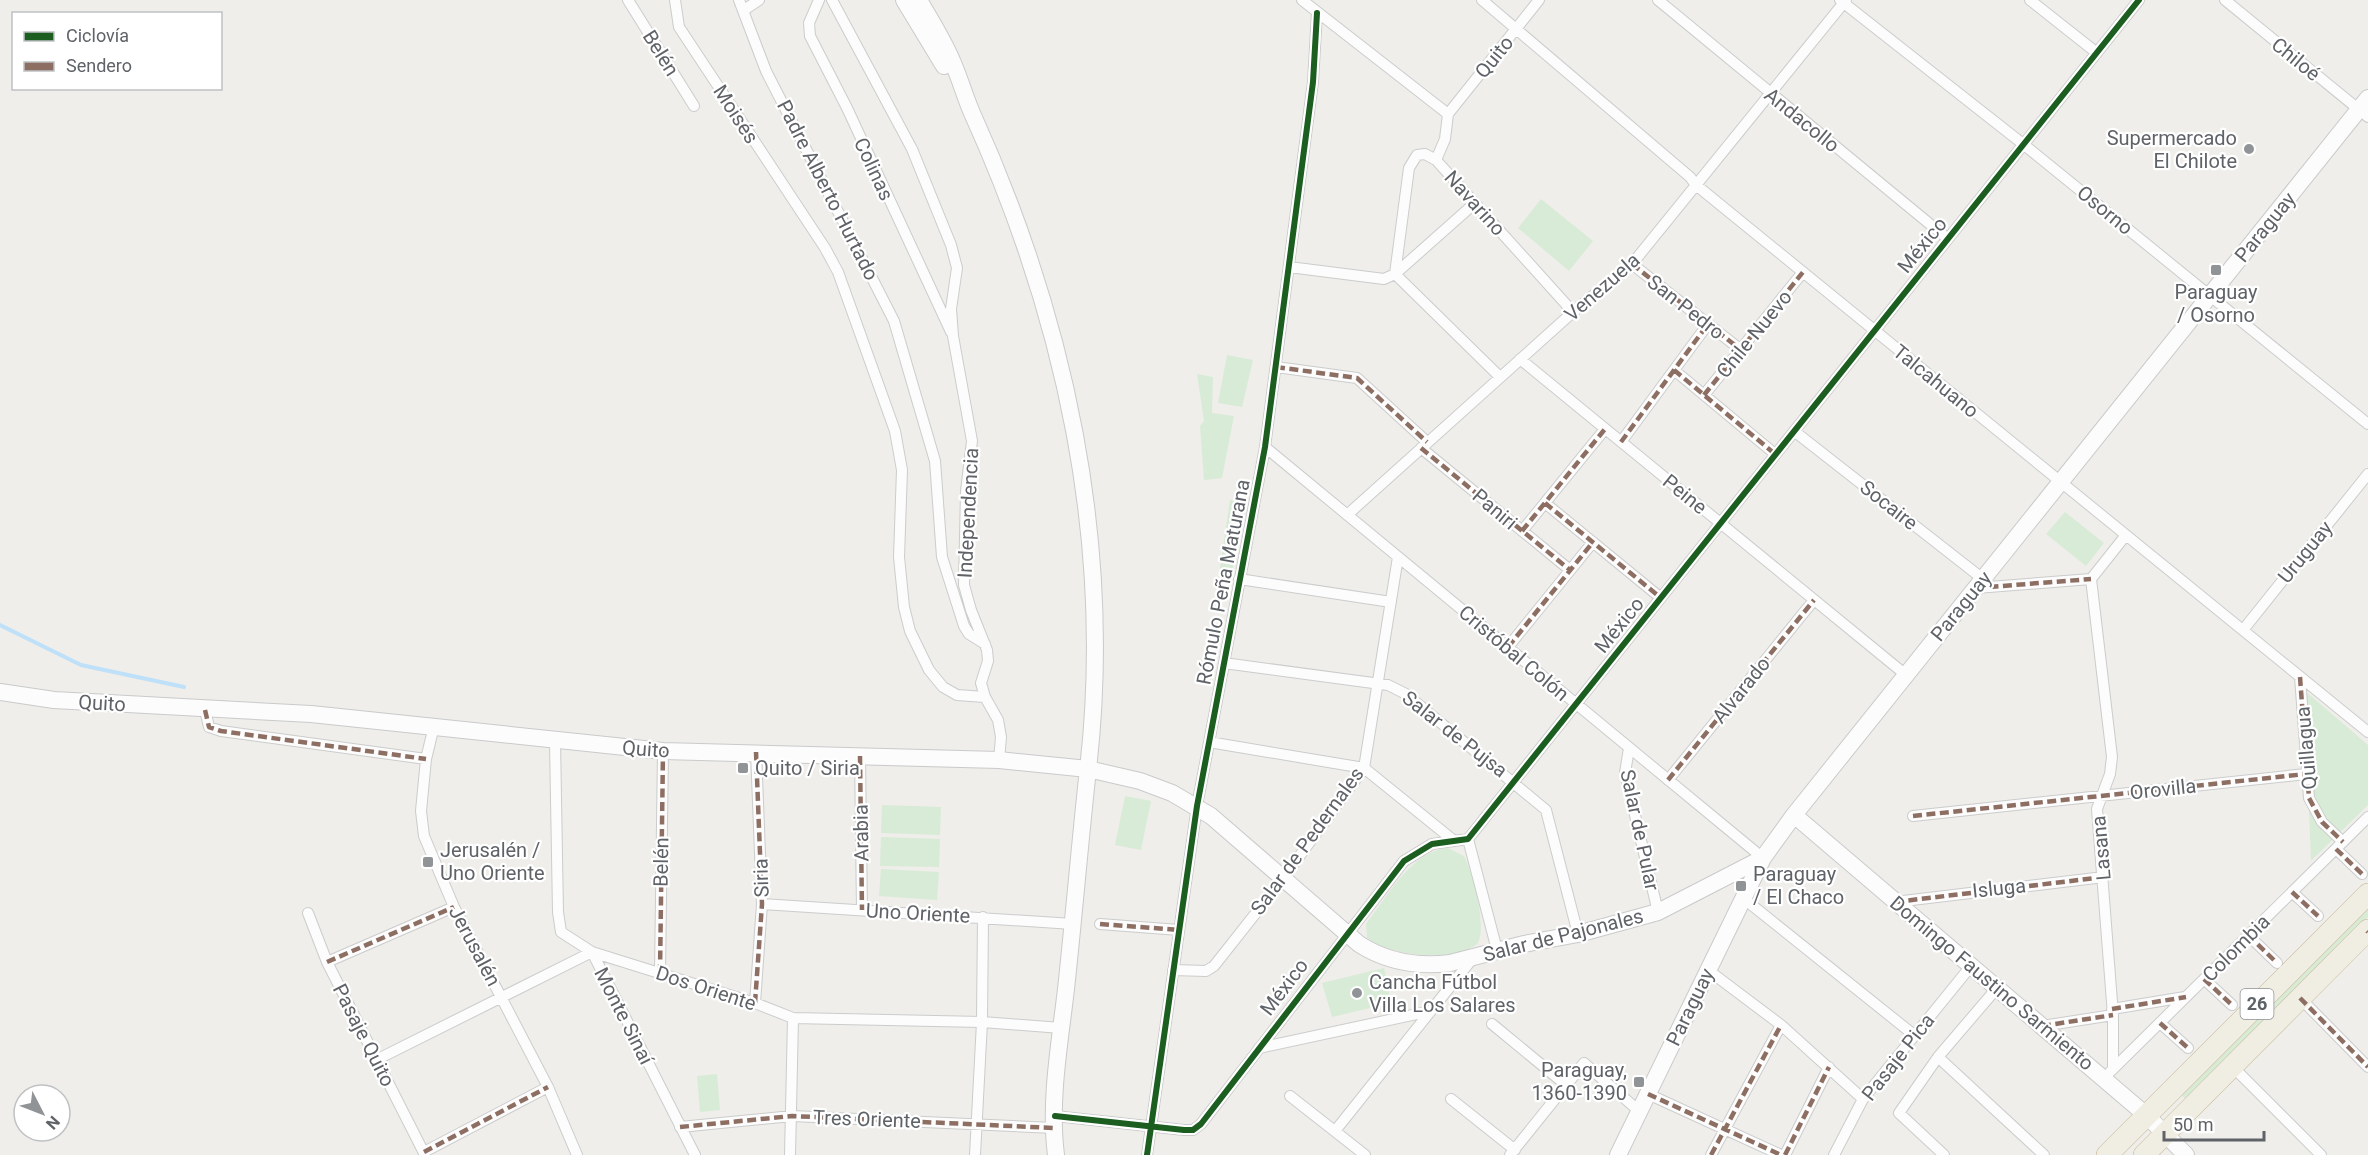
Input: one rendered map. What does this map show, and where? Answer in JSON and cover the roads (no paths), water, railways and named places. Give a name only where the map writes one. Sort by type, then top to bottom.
[{"type":"highway","name":"26","points":[[2107,1155],[2365,884]]},
{"type":"highway","name":"26","points":[[2144,1155],[2368,931]]},
{"type":"main road","points":[[904,0],[971,110]]},
{"type":"main road","points":[[919,0],[953,63],[971,110],[993,157],[1031,259],[1055,339],[1071,411],[1087,517],[1095,624],[1095,684],[1061,1028],[1054,1139]]},
{"type":"main road","name":"Paraguay","points":[[1617,1155],[1763,858],[1794,815],[2210,295],[2365,108]]},
{"type":"main road","name":"Quito","points":[[0,692],[54,700],[311,714],[663,751],[999,760],[1088,769]]},
{"type":"main road","name":"Salar de Pajonales","points":[[1088,769],[1155,785],[1197,806],[1345,934],[1368,950],[1399,962],[1437,964],[1474,957],[1497,950],[1578,934],[1658,912],[1763,858]]},
{"type":"main road","name":"Domingo Faustino Sarmiento","points":[[1794,815],[2042,1026],[2108,1074],[2186,1155]]},
{"type":"street","name":"Belén","points":[[628,0],[694,106]]},
{"type":"street","name":"Moisés","points":[[675,0],[679,27],[825,248],[837,272],[895,431],[902,470],[899,557],[904,607],[910,631],[929,670],[943,687],[957,695],[985,697]]},
{"type":"street","name":"Padre Alberto Hurtado","points":[[759,0],[742,5],[766,71],[875,279],[894,321],[935,461],[942,557],[964,626],[969,634],[985,644]]},
{"type":"street","name":"Colinas","points":[[819,0],[809,23],[810,36],[847,108],[953,336]]},
{"type":"street","name":"Independencia","points":[[832,0],[912,149],[951,245],[957,268],[951,309],[953,336],[972,441],[967,480],[964,585],[985,644],[988,661],[981,683],[985,697],[998,720],[1001,737],[999,760]]},
{"type":"street","points":[[1302,0],[1448,114]]},
{"type":"street","name":"Talcahuano","points":[[1482,0],[1518,27],[1696,184],[2368,732]]},
{"type":"street","name":"Quito","points":[[1448,114],[1539,0]]},
{"type":"street","name":"Andacollo","points":[[1658,0],[1948,239]]},
{"type":"street","points":[[2030,0],[2097,53]]},
{"type":"street","name":"México","points":[[1054,1139],[1150,1125],[1184,1130],[1197,1127],[1404,861],[1423,847],[1468,839],[2139,0]]},
{"type":"street","name":"Chiloé","points":[[2225,0],[2365,108]]},
{"type":"street","name":"Venezuela","points":[[1347,515],[1573,312],[1632,264],[1844,1]]},
{"type":"street","name":"Osorno","points":[[1844,1],[2368,424]]},
{"type":"street","name":"Rómulo Peña Maturana","points":[[1147,1155],[1197,806],[1265,447],[1313,82],[1317,13]]},
{"type":"street","name":"Navarino","points":[[1448,114],[1445,139],[1436,160],[1573,312]]},
{"type":"street","points":[[1395,273],[1412,162],[1417,154],[1436,160]]},
{"type":"street","points":[[1289,267],[1384,279],[1395,273],[1475,203]]},
{"type":"street","name":"San Pedro","points":[[1632,264],[1740,350]]},
{"type":"street","name":"Chile Nuevo","points":[[1704,395],[1803,272]]},
{"type":"street","points":[[1395,273],[1500,377]]},
{"type":"street","name":"Chile Nuevo","points":[[1621,442],[1708,324]]},
{"type":"street","name":"Peine","points":[[1520,359],[1906,675]]},
{"type":"street","name":"Paniri","points":[[1276,367],[1356,378],[1424,445],[1570,570]]},
{"type":"street","points":[[1674,370],[1775,454]]},
{"type":"street","points":[[1522,531],[1605,429]]},
{"type":"street","name":"Socaire","points":[[1794,431],[1979,583]]},
{"type":"street","name":"Cristóbal Colón","points":[[1265,447],[1763,858]]},
{"type":"street","name":"Uruguay","points":[[2243,630],[2368,474]]},
{"type":"street","name":"Paniri","points":[[1545,503],[1661,598]]},
{"type":"street","points":[[1979,583],[2091,579],[2126,535]]},
{"type":"street","points":[[1508,647],[1593,542]]},
{"type":"street","name":"Salar de Pedernales","points":[[1173,970],[1210,969],[1282,880],[1364,768],[1398,557]]},
{"type":"street","points":[[1239,579],[1391,602]]},
{"type":"street","name":"Lasana","points":[[2091,579],[2112,757],[2110,774],[2097,809],[2104,877],[2112,1012],[2108,1074]]},
{"type":"street","name":"Alvarado","points":[[1668,780],[1814,600]]},
{"type":"street","name":"Salar de Pujsa","points":[[1224,663],[1395,687],[1406,694],[1515,781],[1548,813],[1578,934]]},
{"type":"street","name":"Quillagua","points":[[2300,677],[2306,774],[2312,806],[2365,884]]},
{"type":"street","points":[[205,710],[207,724],[213,729],[426,759]]},
{"type":"street","name":"Jerusalén","points":[[434,726],[426,759],[422,824],[454,907],[548,1087],[577,1155]]},
{"type":"street","name":"Monte Sinaí","points":[[555,741],[558,912],[561,932],[592,952],[695,1155]]},
{"type":"street","points":[[1209,742],[1364,768],[1453,840]]},
{"type":"street","name":"Salar de Pular","points":[[1629,748],[1626,773],[1658,912]]},
{"type":"street","name":"Belén","points":[[660,973],[663,751]]},
{"type":"street","name":"Siria","points":[[755,1003],[762,904],[756,752]]},
{"type":"street","name":"Arabia","points":[[860,756],[862,910]]},
{"type":"street","name":"Orovilla","points":[[1913,816],[2306,774]]},
{"type":"street","name":"Colombia","points":[[2108,1074],[2368,817]]},
{"type":"street","points":[[1468,839],[1497,950]]},
{"type":"street","name":"Isluga","points":[[1895,902],[2104,877]]},
{"type":"street","points":[[2292,892],[2318,916]]},
{"type":"street","points":[[1743,898],[1914,1035]]},
{"type":"street","name":"Uno Oriente","points":[[762,904],[1073,924]]},
{"type":"street","points":[[327,962],[454,907]]},
{"type":"street","name":"Pasaje Quito","points":[[308,913],[327,962],[425,1153]]},
{"type":"street","points":[[975,1155],[982,1022],[983,917]]},
{"type":"street","points":[[1100,924],[1179,930]]},
{"type":"street","points":[[2248,935],[2277,963]]},
{"type":"street","points":[[376,1060],[592,952]]},
{"type":"street","name":"Dos Oriente","points":[[592,952],[755,1003],[793,1018],[982,1022],[1061,1028]]},
{"type":"street","points":[[1335,1131],[1474,957]]},
{"type":"street","name":"Pasaje Pica","points":[[1834,1155],[1863,1099],[1971,966]]},
{"type":"street","points":[[1708,970],[1781,1025],[1863,1099]]},
{"type":"street","points":[[2204,979],[2232,1005]]},
{"type":"street","name":"Pasaje Pica","points":[[1944,1155],[1899,1113],[1938,1057],[1996,988]]},
{"type":"street","points":[[2042,1026],[2186,997]]},
{"type":"street","points":[[2300,998],[2368,1067]]},
{"type":"street","points":[[1258,1048],[1431,1011]]},
{"type":"street","points":[[790,1155],[793,1018]]},
{"type":"street","points":[[2160,1023],[2188,1048]]},
{"type":"street","points":[[1492,1024],[1566,1085]]},
{"type":"street","points":[[1711,1155],[1781,1025]]},
{"type":"street","points":[[1938,1057],[2044,1155]]},
{"type":"street","points":[[1451,1099],[1513,1152],[1584,1063],[1639,1111]]},
{"type":"street","points":[[2232,1066],[2321,1155]]},
{"type":"street","points":[[1648,1094],[1783,1155],[1829,1067]]},
{"type":"street","points":[[425,1153],[548,1087]]},
{"type":"street","points":[[1290,1096],[1365,1155]]},
{"type":"street","name":"Tres Oriente","points":[[680,1127],[792,1116],[976,1123],[1054,1139]]},
{"type":"waterway","points":[[0,625],[81,665],[184,687]]},
{"type":"place","name":"Supermercado El Chilote","points":[[2249,149]]},
{"type":"place","name":"Paraguay / Osorno","points":[[2216,270]]},
{"type":"place","name":"Quito / Siria","points":[[743,768]]},
{"type":"place","name":"Jerusalén / Uno Oriente","points":[[428,862]]},
{"type":"place","name":"Paraguay / El Chaco","points":[[1741,886]]},
{"type":"place","name":"Cancha Fútbol Villa Los Salares","points":[[1357,993]]},
{"type":"place","name":"Paraguay, 1360-1390","points":[[1639,1082]]}]
